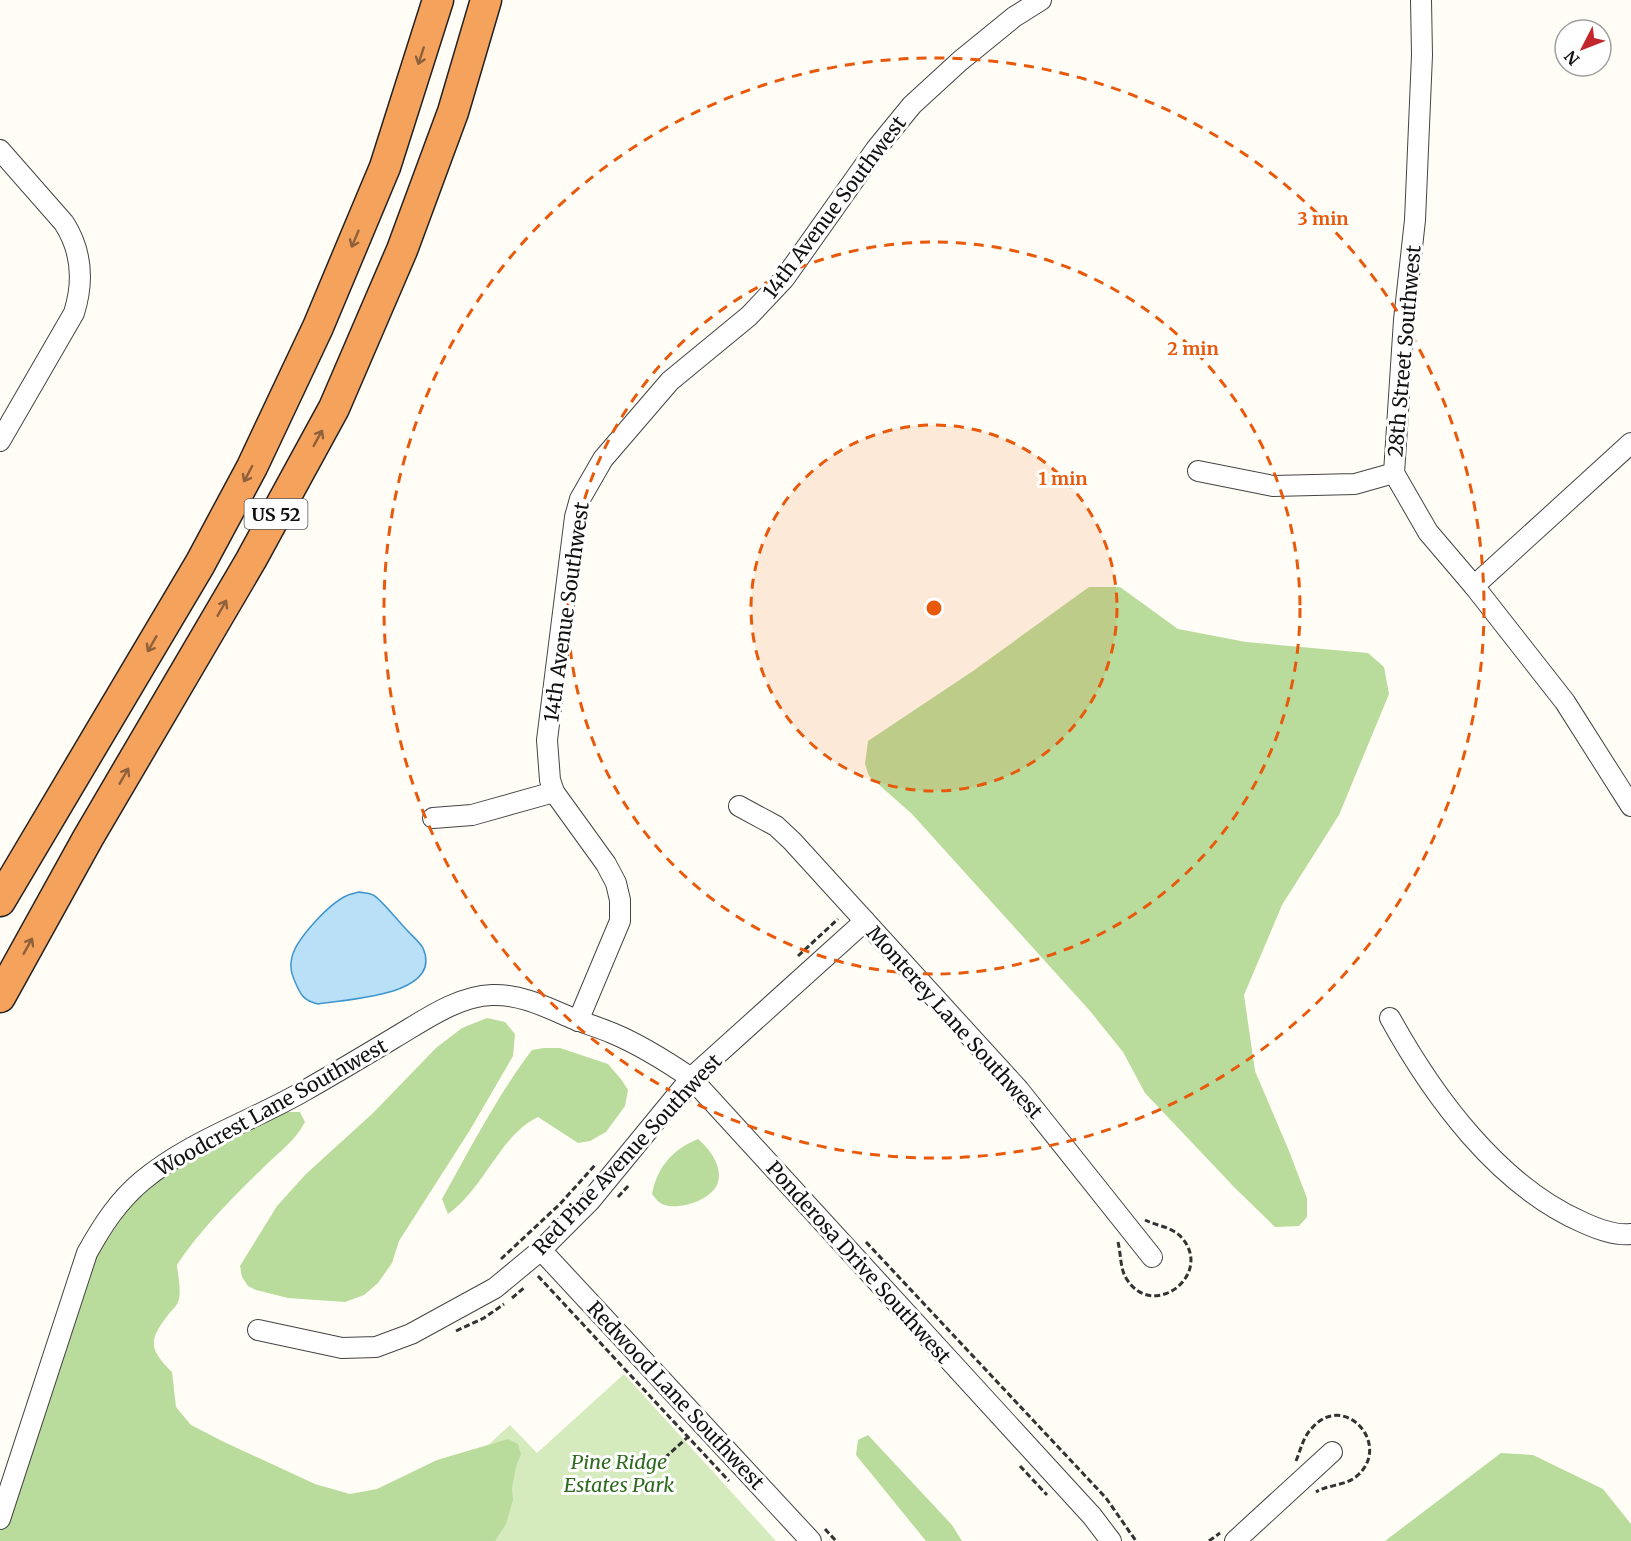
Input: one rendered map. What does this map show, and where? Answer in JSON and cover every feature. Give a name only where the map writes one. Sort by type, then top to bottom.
[{"type":"highway","name":"US 52","points":[[0,901],[200,564],[252,467],[318,327],[385,167],[438,0]]},
{"type":"highway","name":"US 52","points":[[0,998],[88,838],[251,560],[334,408],[406,239],[453,112],[486,0]]},
{"type":"street","name":"14th Avenue Southwest","points":[[578,1020],[620,921],[620,900],[616,883],[606,864],[554,792],[550,780],[547,740],[575,517],[580,500],[603,459],[670,381],[749,316],[784,279],[876,149],[912,105],[960,61],[1014,17],[1041,0]]},
{"type":"street","name":"28th Street Southwest","points":[[1420,0],[1422,55],[1415,220],[1404,321],[1394,473],[1428,532],[1474,586],[1565,702],[1631,806]]},
{"type":"street","points":[[0,150],[72,235],[80,274],[75,313],[0,441]]},
{"type":"street","points":[[1474,586],[1631,443]]},
{"type":"street","points":[[1198,471],[1273,486],[1356,484],[1394,473]]},
{"type":"street","points":[[433,818],[472,815],[554,792]]},
{"type":"street","name":"Monterey Lane Southwest","points":[[739,806],[776,826],[792,841],[1019,1090],[1152,1257]]},
{"type":"street","name":"Red Pine Avenue Southwest","points":[[258,1330],[342,1348],[376,1347],[411,1334],[471,1303],[514,1274],[541,1250],[590,1201],[691,1078],[865,921]]},
{"type":"street","name":"Woodcrest Lane Southwest","points":[[0,1519],[87,1253],[110,1215],[141,1182],[159,1168],[208,1138],[303,1092],[429,1017],[454,1005],[480,996],[512,996],[530,1000],[578,1020]]},
{"type":"street","points":[[1390,1018],[1409,1053],[1459,1121],[1480,1146],[1517,1181],[1544,1202],[1592,1227],[1623,1235],[1631,1234]]},
{"type":"street","name":"Ponderosa Drive Southwest","points":[[578,1020],[613,1033],[661,1057],[691,1078],[1092,1516],[1111,1541]]},
{"type":"street","name":"Redwood Lane Southwest","points":[[541,1250],[811,1541]]},
{"type":"street","points":[[1235,1541],[1332,1452]]},
{"type":"path","points":[[496,1263],[560,1204],[597,1163]]},
{"type":"path","points":[[862,1237],[1106,1498],[1136,1541]]},
{"type":"path","points":[[1118,1240],[1122,1270],[1132,1286],[1150,1296],[1166,1294],[1179,1286]]},
{"type":"path","points":[[538,1276],[688,1437],[658,1464]]},
{"type":"green space","points":[[1089,587],[1120,587],[1178,629],[1246,642],[1368,653],[1384,667],[1389,694],[1339,815],[1282,905],[1244,995],[1255,1071],[1307,1198],[1307,1217],[1299,1226],[1275,1227],[1145,1093],[1123,1052],[1090,1011],[912,814],[869,776],[865,764],[868,741],[973,671]]},
{"type":"green space","points":[[487,1018],[505,1022],[515,1034],[513,1056],[470,1130],[399,1241],[392,1263],[378,1283],[364,1295],[345,1302],[288,1298],[248,1286],[242,1277],[240,1266],[277,1206],[306,1174],[373,1113],[436,1048],[462,1028]]},
{"type":"green space","points":[[560,1048],[608,1064],[628,1090],[625,1106],[606,1132],[590,1141],[578,1143],[538,1117],[513,1136],[472,1191],[448,1214],[442,1199],[484,1123],[532,1050]]},
{"type":"green space","points":[[284,1112],[300,1112],[305,1122],[301,1129],[218,1214],[177,1265],[180,1295],[154,1338],[155,1351],[172,1372],[176,1407],[191,1425],[224,1442],[315,1484],[350,1494],[377,1489],[437,1460],[508,1439],[518,1444],[521,1454],[516,1467],[512,1488],[513,1500],[506,1524],[495,1541],[0,1541],[0,1488],[64,1303],[130,1206],[165,1176],[227,1137]]},
{"type":"green space","points":[[698,1139],[715,1159],[719,1172],[717,1185],[707,1196],[692,1203],[676,1206],[662,1204],[652,1194],[662,1167],[681,1148]]},
{"type":"green space","name":"Pine Ridge Estates Park","points":[[624,1374],[776,1541],[120,1541],[331,1503],[429,1499],[510,1425],[537,1453]]},
{"type":"green space","points":[[868,1435],[952,1525],[962,1541],[926,1541],[856,1455],[858,1440]]},
{"type":"green space","points":[[1501,1453],[1533,1455],[1603,1489],[1631,1524],[1631,1541],[1385,1541]]},
{"type":"water","points":[[359,892],[372,894],[384,905],[421,945],[426,964],[420,976],[407,985],[389,992],[318,1004],[310,1001],[300,992],[292,974],[291,961],[295,950],[306,932],[331,906],[346,896]]}]
